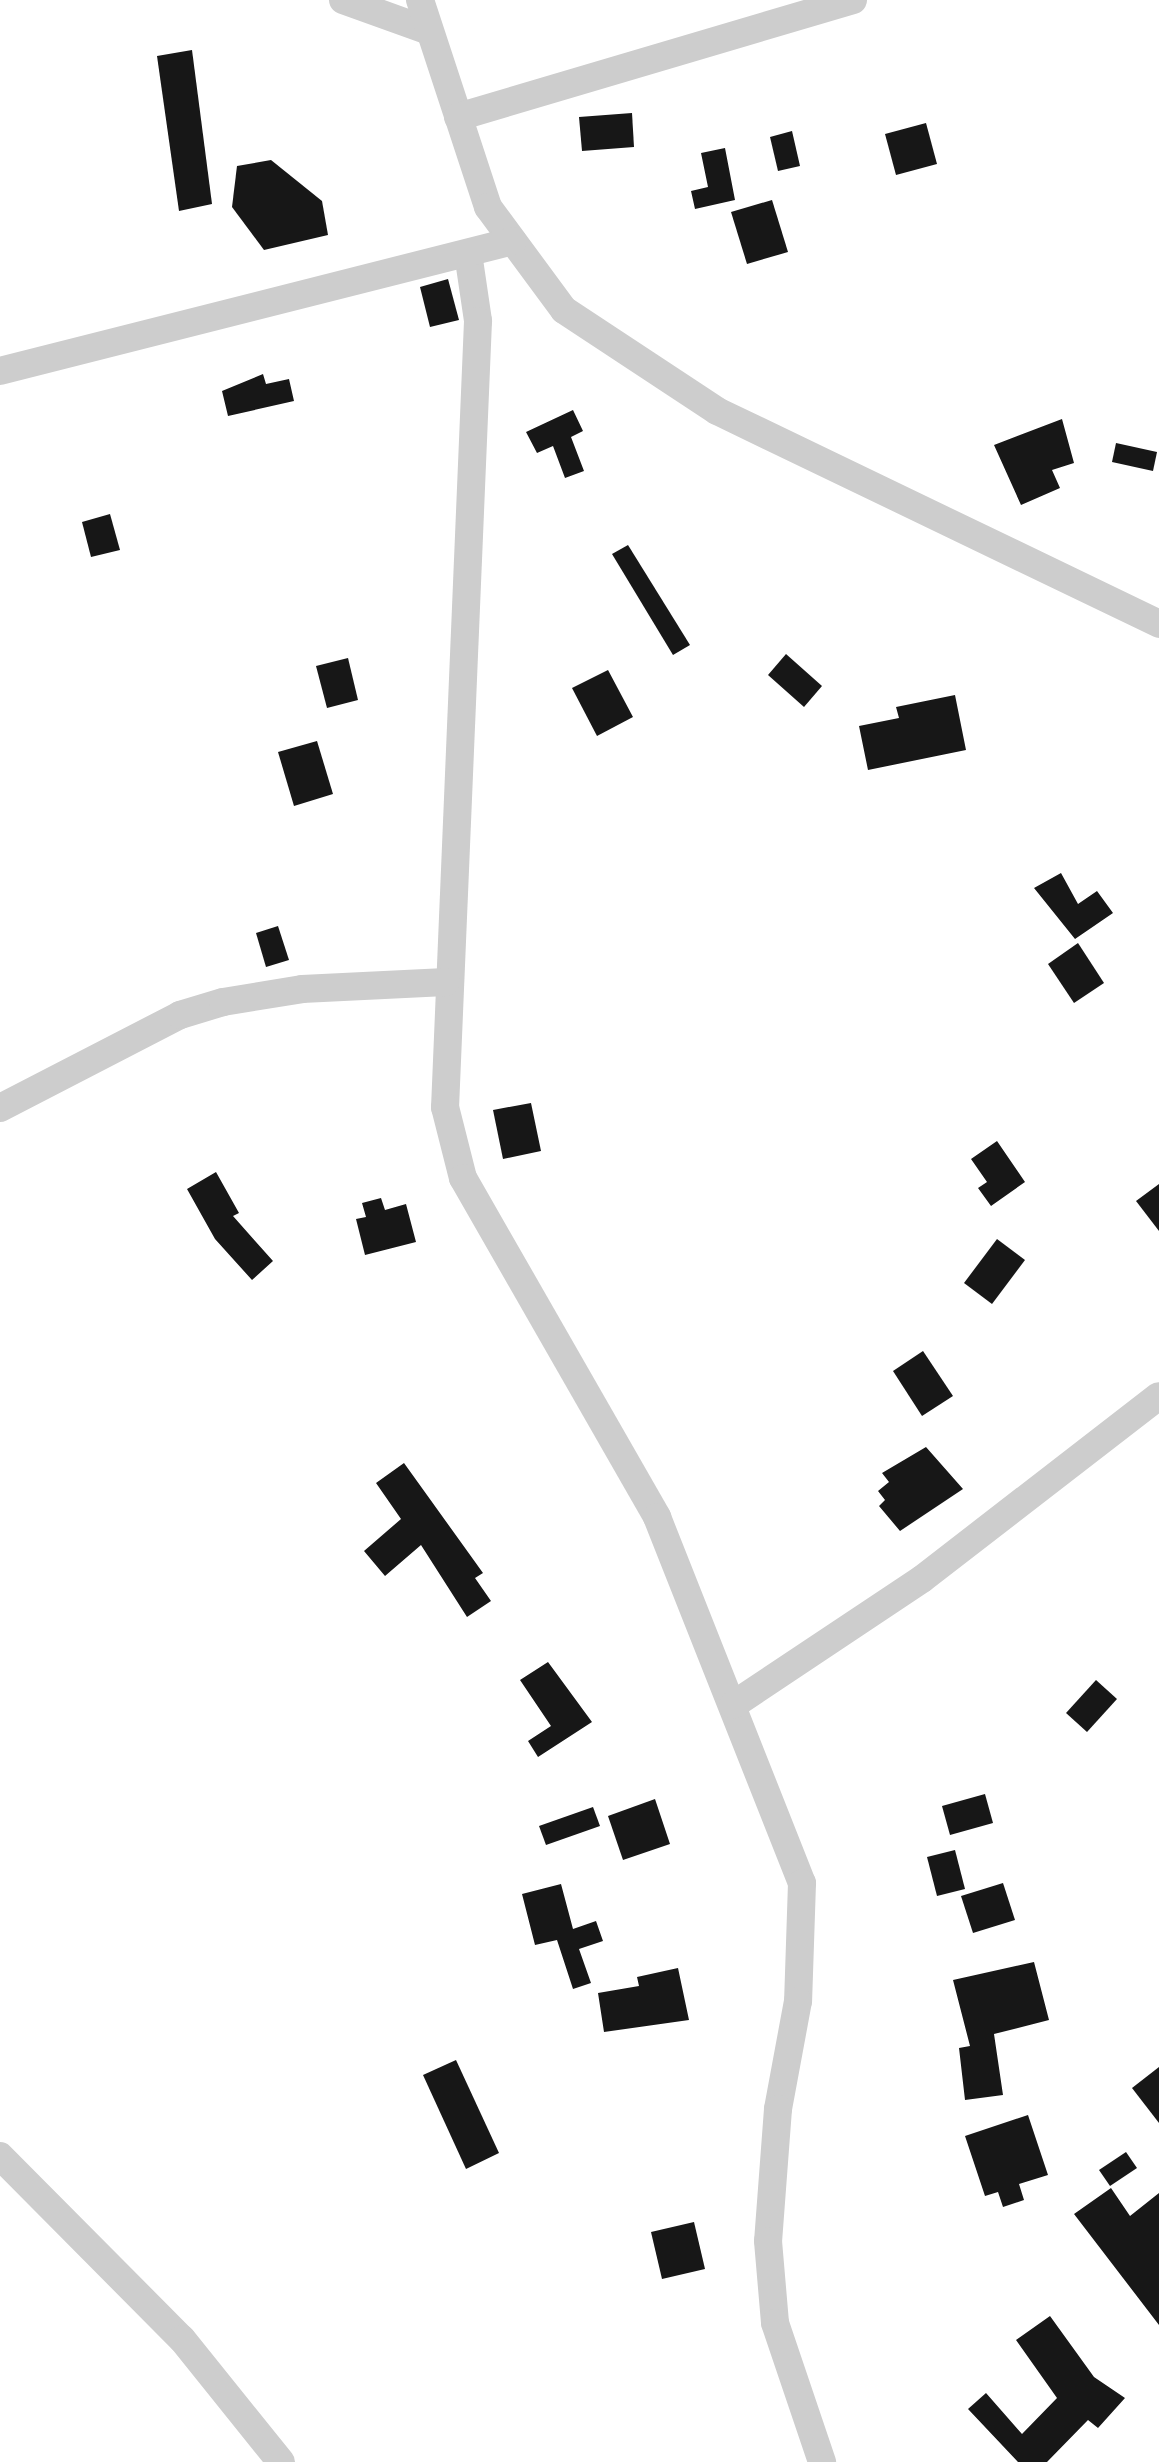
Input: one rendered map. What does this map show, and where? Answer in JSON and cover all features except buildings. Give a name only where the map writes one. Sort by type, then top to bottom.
[{"type":"street","points":[[343,0],[429,31]]},
{"type":"street","points":[[420,0],[488,207],[564,310],[717,411],[1159,624]]},
{"type":"street","points":[[458,117],[853,0]]},
{"type":"street","points":[[0,371],[513,241]]},
{"type":"street","points":[[468,253],[478,321],[446,982],[445,1107],[463,1178],[620,1441],[733,1705],[802,1883],[798,2001],[778,2109],[768,2241],[775,2323],[822,2462]]},
{"type":"street","points":[[0,1108],[166,1022],[223,1002],[302,989],[446,982]]},
{"type":"street","points":[[733,1705],[922,1579],[1159,1396]]},
{"type":"street","points":[[0,2156],[182,2339],[281,2462]]}]
